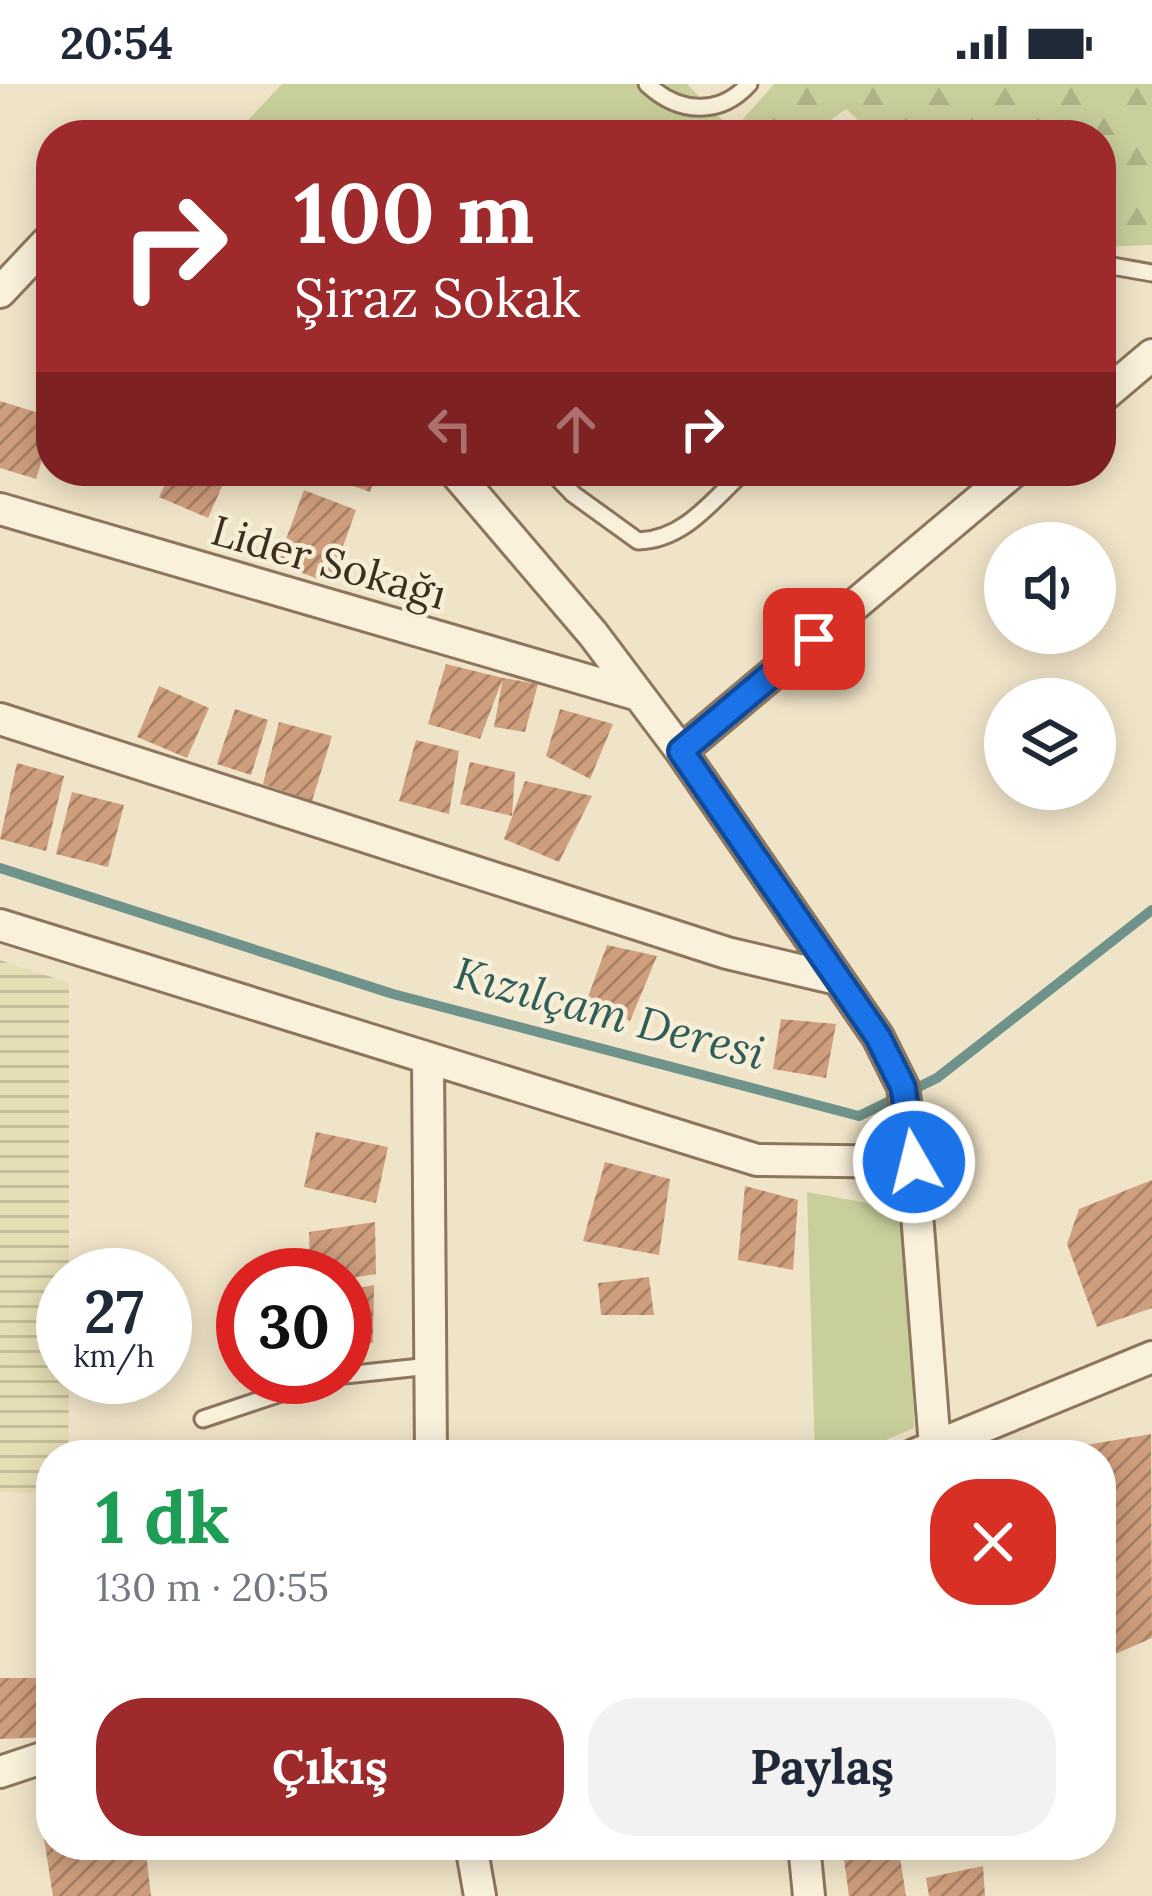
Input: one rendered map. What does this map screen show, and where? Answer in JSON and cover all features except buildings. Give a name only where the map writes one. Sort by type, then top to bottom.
[{"type":"street","points":[[0,292],[36,254]]},
{"type":"street","points":[[1116,385],[1152,355]]},
{"type":"street","points":[[467,486],[593,634],[681,751],[878,1037],[905,1102],[914,1162],[924,1440]]},
{"type":"street","points":[[681,751],[996,486]]},
{"type":"street","name":"Lider Sokağı","points":[[0,509],[635,694]]},
{"type":"street","points":[[0,719],[727,952],[837,979]]},
{"type":"street","points":[[0,925],[757,1160],[914,1162]]},
{"type":"street","points":[[428,1058],[431,1440]]},
{"type":"street","points":[[951,1440],[1152,1357]]},
{"type":"street","points":[[0,1772],[36,1760]]},
{"type":"street","points":[[474,1860],[480,1896]]},
{"type":"street","points":[[805,1860],[808,1896]]},
{"type":"lane","points":[[647,84],[662,97],[696,109],[729,101],[749,84]]},
{"type":"lane","points":[[1116,267],[1152,273]]},
{"type":"lane","points":[[565,486],[638,541],[683,528],[728,486]]},
{"type":"lane","points":[[372,1372],[430,1366]]},
{"type":"lane","points":[[203,1419],[248,1404]]},
{"type":"shaded area","points":[[0,960],[69,983],[69,1248],[36,1248],[36,1404],[69,1404],[68,1440],[36,1440],[36,1493],[0,1492]]},
{"type":"green space","points":[[282,84],[687,84],[722,120],[248,120]]},
{"type":"green space","points":[[774,84],[1152,84],[1152,245],[1116,246],[1116,120],[858,120],[846,109],[831,120],[742,120]]},
{"type":"green space","points":[[807,1192],[906,1210],[914,1428],[886,1440],[815,1440]]},
{"type":"waterway","name":"Kızılçam Deresi","points":[[0,868],[393,994],[859,1116],[937,1078],[1152,910]]},
{"type":"route","points":[[814,639],[681,751],[878,1037],[903,1087],[914,1162]]}]
